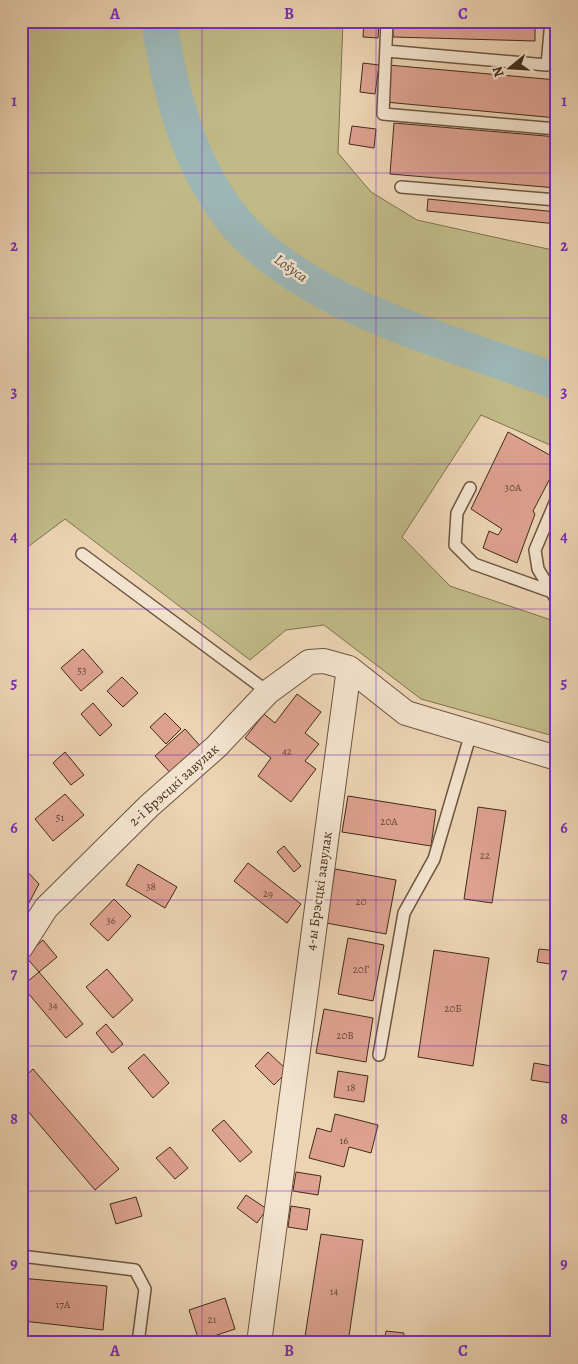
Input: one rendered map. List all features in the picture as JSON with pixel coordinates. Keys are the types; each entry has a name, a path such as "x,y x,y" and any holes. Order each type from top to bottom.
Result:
{"street":[{"name":"2-і Брэсцкі завулак","path":"21,947 46,908 149,806 216,747 268,692 309,662 324,660 349,668"},
{"path":"349,668 406,713 557,758"},
{"name":"4-ы Брэсцкі завулак","path":"259,1343 349,668"}],"lane":[{"path":"387,21 383,114 557,129"},
{"path":"386,51 552,66 550,21"},
{"path":"402,187 557,200"},
{"path":"470,488 457,513 455,545 474,564 555,596"},
{"path":"555,596 538,568 536,550 557,498"},
{"path":"82,554 268,692"},
{"path":"378,1055 404,913 434,859 471,733"},
{"path":"21,1256 135,1270 145,1289 138,1343"}],"shaded area":[{"path":"21,21 343,21 338,153 371,192 417,220 557,251 557,448 481,415 402,537 450,586 557,622 557,737 421,699 324,625 286,630 250,660 65,519 21,552"}],"building":[{"path":"364,21 379,21 378,38 363,37"},
{"path":"393,21 535,21 535,41 393,37"},
{"path":"363,63 379,65 375,94 360,92"},
{"path":"388,65 557,80 557,118 385,102"},
{"path":"394,123 557,137 557,188 390,174"},
{"path":"352,126 376,129 374,148 349,144"},
{"path":"428,199 557,212 557,224 427,211"},
{"path":"508,432 557,459 557,465 533,511 535,514 517,563 483,548 489,531 498,535 502,529 471,509"},
{"path":"83,649 103,672 81,691 61,668"},
{"path":"122,677 138,693 123,707 107,691"},
{"path":"297,694 321,712 305,733 319,744 305,761 316,769 291,802 258,776 271,758 245,738 264,714 275,723"},
{"path":"93,703 112,725 100,736 81,714"},
{"path":"165,713 181,729 166,744 150,727"},
{"path":"185,729 202,748 172,775 155,756"},
{"path":"65,752 84,775 71,785 53,763"},
{"path":"65,794 84,815 53,841 35,819"},
{"path":"348,796 436,810 431,846 342,832"},
{"path":"478,807 506,811 492,903 464,899"},
{"path":"284,846 301,866 294,872 277,852"},
{"path":"248,863 301,904 287,923 234,881"},
{"path":"138,864 177,887 165,908 126,885"},
{"path":"21,865 39,884 23,914 21,912"},
{"path":"335,869 396,880 386,934 326,923"},
{"path":"114,899 131,916 108,941 90,924"},
{"path":"348,938 384,945 373,1001 338,994"},
{"path":"43,940 57,957 39,972 25,956"},
{"path":"539,949 557,951 557,965 537,962"},
{"path":"434,950 489,958 473,1066 418,1057"},
{"path":"107,969 133,1000 113,1018 86,987"},
{"path":"39,972 83,1024 66,1038 22,986"},
{"path":"324,1009 373,1018 366,1062 316,1053"},
{"path":"106,1024 123,1044 112,1053 96,1033"},
{"path":"268,1052 288,1071 274,1085 255,1066"},
{"path":"144,1054 169,1083 153,1098 128,1068"},
{"path":"534,1063 557,1067 557,1084 531,1080"},
{"path":"33,1069 119,1169 95,1190 21,1103 21,1080"},
{"path":"338,1071 368,1076 364,1102 334,1097"},
{"path":"335,1114 378,1125 371,1153 349,1147 344,1167 309,1158 317,1128 331,1132"},
{"path":"224,1120 252,1152 240,1162 212,1130"},
{"path":"170,1147 188,1168 175,1179 156,1158"},
{"path":"296,1172 321,1176 318,1195 293,1191"},
{"path":"246,1195 267,1209 257,1223 237,1208"},
{"path":"136,1197 142,1216 116,1224 110,1204"},
{"path":"291,1206 310,1209 307,1230 288,1227"},
{"path":"321,1234 363,1240 348,1343 304,1343"},
{"path":"21,1278 107,1286 103,1330 23,1321 21,1337"},
{"path":"225,1298 235,1329 199,1341 189,1310"},
{"path":"386,1331 404,1333 403,1343 384,1343"}],"waterway":[{"name":"Lošyca","path":"159,21 168,71 189,143 211,188 225,209 254,242 291,271 332,295 377,316 424,335 557,382"}]}
